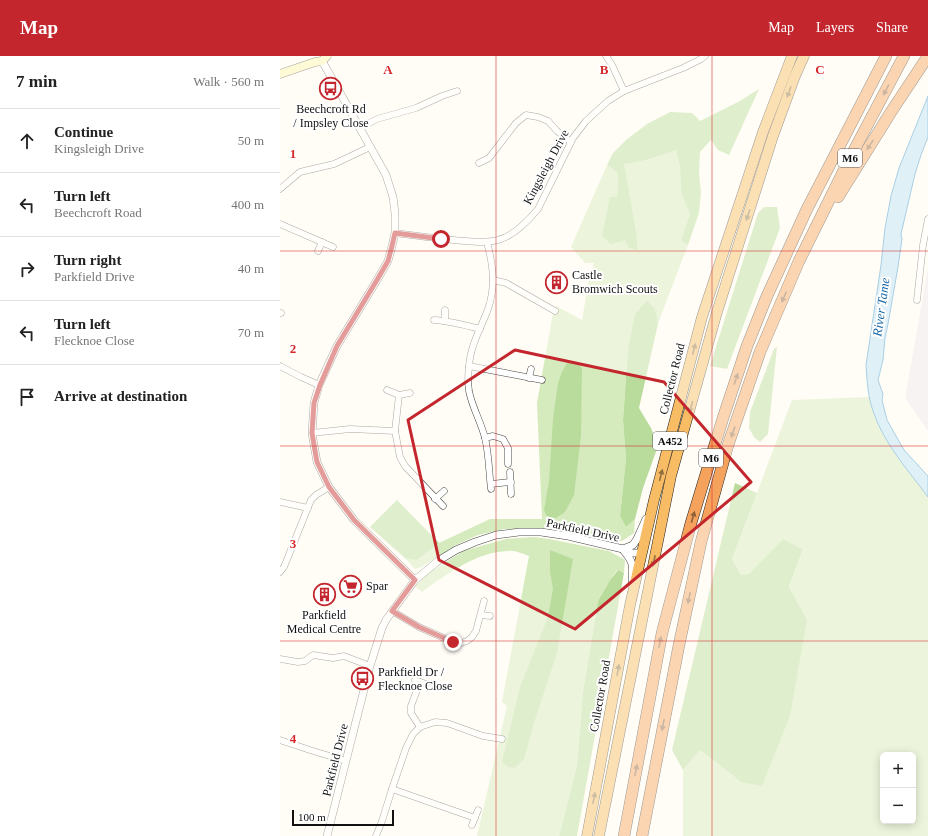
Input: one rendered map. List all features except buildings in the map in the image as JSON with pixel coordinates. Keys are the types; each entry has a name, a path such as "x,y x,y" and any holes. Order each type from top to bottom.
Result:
{"highway":[{"name":"Collector Road","path":"587,836 630,605 654,500 702,317 763,132 792,56"},
{"name":"Collector Road","path":"599,836 672,476 720,305 773,136 804,56"},
{"path":"862,102 886,56"},
{"name":"M6","path":"624,836 662,633 691,523 722,418 747,346 767,296 807,209 862,102 890,56"},
{"name":"M6","path":"642,836 700,542 728,445 760,352 799,262 852,154 904,56"},
{"path":"799,262 848,180 928,56"},
{"path":"642,553 646,551 650,545 662,494 672,476"}],"main road":[{"path":"280,74 324,58"}],"street":[{"path":"606,56 612,65 624,91"},
{"name":"Kingsleigh Drive","path":"395,233 441,239 487,242 499,240 516,231 530,219 538,209 571,142 586,121 608,100 624,91 683,68 705,56"},
{"path":"324,58 334,82 386,175 396,213 395,233 388,261 337,346 320,385 314,403 312,433 314,445 317,462 329,487 354,520 415,580"},
{"path":"360,128 377,119 416,108 457,91"},
{"path":"479,163 489,158 516,123 526,115 538,117 548,121 557,131 571,142"},
{"path":"280,190 300,172 334,164 370,147"},
{"path":"917,300 923,245 928,219"},
{"path":"280,224 333,246"},
{"path":"318,251 322,242"},
{"path":"487,242 493,265 492,291 489,307 476,336 471,352 469,366 469,391 485,438 491,486 511,482"},
{"path":"493,280 506,283 555,311"},
{"path":"445,321 446,310"},
{"path":"434,320 480,329"},
{"path":"280,366 300,377 320,385"},
{"path":"469,366 542,380"},
{"path":"529,378 531,369"},
{"path":"387,390 400,395 410,393"},
{"path":"400,395 395,431 400,457 405,466 443,506"},
{"path":"312,433 350,429 395,431"},
{"path":"485,438 493,436 503,439 508,448 508,464"},
{"path":"510,472 512,494"},
{"path":"280,572 284,567 311,500 329,487"},
{"path":"436,499 444,491"},
{"path":"630,605 633,566 623,549 632,545 637,539 654,500"},
{"path":"280,502 308,508"},
{"name":"Parkfield Drive","path":"328,836 370,666 382,628 392,611 415,580 438,560 456,550 475,542 496,536 520,532 541,532 568,536 623,549 632,553 642,553"},
{"path":"392,611 419,627 453,642 461,643 472,638 476,631 484,601"},
{"path":"480,615 490,616"},
{"path":"281,662 305,661 313,655 333,658 344,656 370,666"},
{"path":"420,682 411,706 411,713 420,727"},
{"path":"376,836 406,748 413,734 420,727 435,722 447,723 483,736 502,739"},
{"path":"280,740 346,761"},
{"path":"392,789 475,818"},
{"path":"472,825 478,810"}],"highlighted area":[{"path":"515,350 664,382 751,482 575,629 439,560 408,420"}],"shaded area":[{"path":"928,268 928,431 905,398"}],"green space":[{"path":"759,89 729,155 718,150 711,140 700,152 699,174 701,192 699,213 688,245 681,240 690,214 681,193 680,167 676,150 647,160 624,164 638,250 629,248 625,240 611,244 602,236 610,197 617,197 618,173 607,165 613,153 626,140 647,124 670,112 692,113 700,121 738,102"},
{"path":"676,149 680,167 681,193 690,214 681,240 688,245 657,326 655,309 628,349 623,420 626,459 620,516 626,527 635,519 634,533 622,541 545,528 504,529 478,535 456,545 421,567 415,569 406,559 417,560 439,543 490,519 542,519 537,403 553,313 556,306 582,320 589,279 594,263 585,263 571,247 607,165 618,173 617,197 625,239 638,250 636,231 623,164 647,160"},
{"path":"764,207 777,207 780,228 727,369 710,366 758,213"},
{"path":"647,301 655,309 658,324 639,408 651,428 658,446 643,488 635,519 626,527 620,516 626,459 623,420 628,349 635,314"},
{"path":"777,347 768,434 760,442 754,437 749,428 750,412 774,349"},
{"path":"576,361 582,368 581,436 574,495 565,512 556,518 547,517 544,510 549,481 553,419 558,383 567,363"},
{"path":"869,397 873,412 885,438 901,462 928,497 928,836 683,836 683,770 700,750 741,782 807,620 789,588 803,549 783,539 749,574 741,575 732,559 792,400"},
{"path":"735,483 757,493 732,559 741,575 749,574 783,539 803,549 789,587 807,620 790,716 762,786 741,782 700,750 683,770 672,750"},
{"path":"397,500 439,543 417,560 406,559 370,527"},
{"path":"534,537 609,551 625,560 624,573 617,570 598,601 583,692 577,765 559,836 477,836 507,706 502,702 529,556 511,551 496,552 462,565 422,592 415,586 429,573 463,551 506,539"},
{"path":"550,550 573,559 557,653 524,759 515,768 508,767 502,762 520,687 548,617 553,589 550,571"},
{"path":"618,570 624,573 577,836 559,836 577,765 583,692 598,601 610,580"}],"water":[{"name":"River Tame","path":"928,96 928,137 915,174 901,234 902,239 898,267 885,338 883,360 878,380 883,394 882,400 887,420 904,450 928,476 928,497 883,435 870,400 866,365 885,228 891,196 899,168"}],"place":[{"name":"Beechcroft Rd / Impsley Close","path":"331,88"},
{"name":"Castle Bromwich Scouts","path":"556,282"},
{"name":"Spar","path":"351,586"},
{"name":"Parkfield Medical Centre","path":"324,594"},
{"name":"Parkfield Dr / Flecknoe Close","path":"362,679"}],"route":[{"path":"441,239 395,233 388,261 337,346 326,369 314,403 312,433 317,462 329,487 354,520 415,580 392,611 419,627 453,642"}]}
